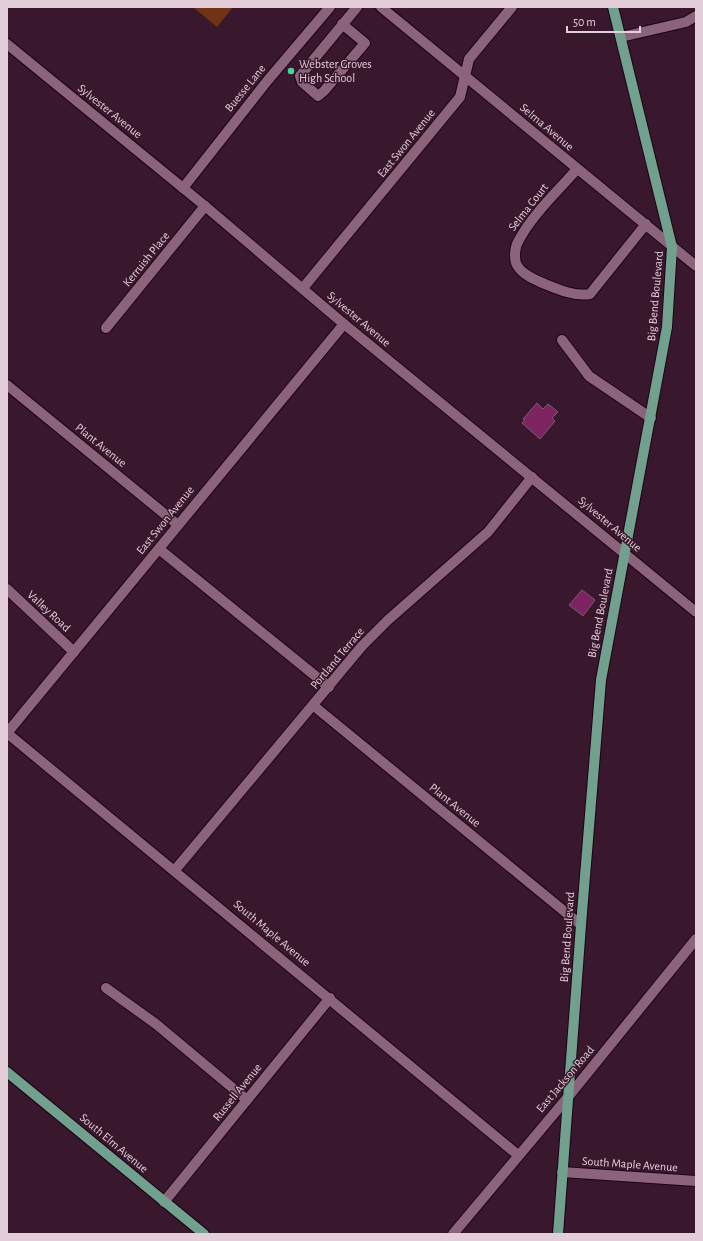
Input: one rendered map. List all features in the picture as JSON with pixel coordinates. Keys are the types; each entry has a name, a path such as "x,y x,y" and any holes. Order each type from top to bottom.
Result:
{"main road":[{"name":"Big Bend Boulevard","path":"558,1234 601,680 667,327 672,246 613,7"},
{"name":"South Elm Avenue","path":"7,1072 204,1234"}],"street":[{"name":"Buesse Lane","path":"183,188 268,80 330,7"},
{"path":"342,24 365,43 318,96 302,82 300,76 342,24 357,7"},
{"name":"Selma Avenue","path":"381,7 696,266"},
{"name":"East Swon Avenue","path":"303,288 460,97 469,60 512,7"},
{"path":"621,37 686,22 696,16"},
{"name":"Sylvester Avenue","path":"7,44 206,206 344,324 696,612"},
{"name":"Selma Court","path":"577,169 526,228 518,241 515,258 517,265 526,274 547,285 581,296 590,294 646,224"},
{"name":"Kerruish Place","path":"106,328 206,206"},
{"name":"East Swon Avenue","path":"7,733 344,324"},
{"path":"562,340 589,376 651,418"},
{"name":"Plant Avenue","path":"7,385 178,525"},
{"name":"Portland Terrace","path":"174,870 314,706 362,646 388,620 488,532 532,477"},
{"path":"159,549 329,687"},
{"name":"Valley Road","path":"7,589 74,652"},
{"name":"Plant Avenue","path":"314,706 581,925"},
{"name":"South Maple Avenue","path":"7,733 330,998 518,1155"},
{"name":"East Jackson Road","path":"453,1234 568,1097 696,939"},
{"path":"106,988 156,1024 248,1100"},
{"name":"Russell Avenue","path":"164,1202 330,998"},
{"name":"South Maple Avenue","path":"562,1172 696,1181"}],"shaded area":[{"path":"193,7 233,7 217,27"}],"building":[{"path":"537,403 543,409 548,404 558,412 552,418 555,421 540,439 522,423 525,420 523,419"},
{"path":"582,590 595,600 583,616 569,605"}],"place":[{"name":"Webster Groves High School","path":"291,71"}]}
